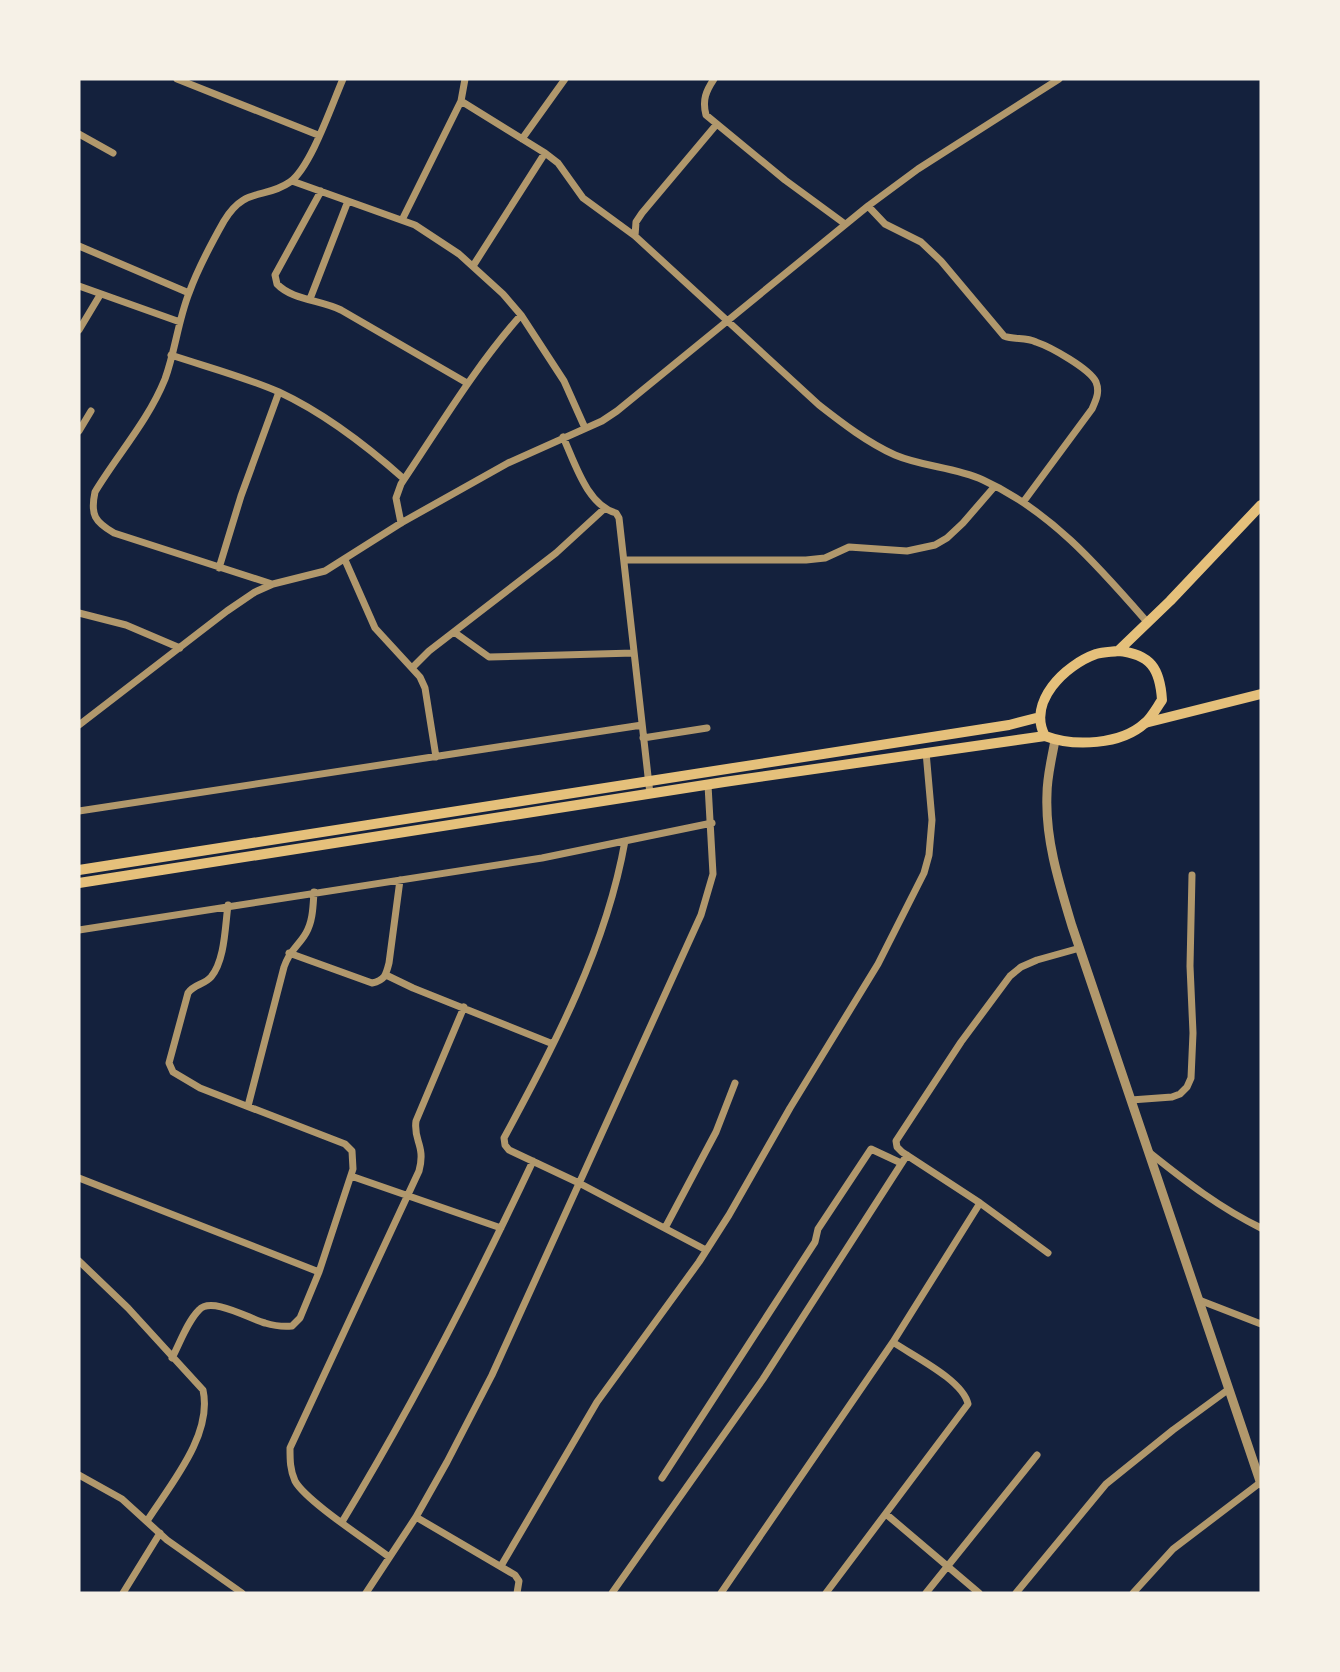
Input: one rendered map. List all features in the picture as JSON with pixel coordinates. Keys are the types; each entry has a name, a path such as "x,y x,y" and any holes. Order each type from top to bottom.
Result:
{"main road":[{"path":"1118,651 1261,505"},
{"path":"1050,738 1040,727 1043,702 1057,679 1077,664 1097,654 1135,652 1146,658 1161,681 1162,700 1145,723"},
{"path":"79,883 926,752 1050,738 1084,744 1119,737 1145,723 1261,694"},
{"path":"79,870 1040,717"}],"street":[{"path":"177,79 318,135"},
{"path":"273,584 114,533 102,526 95,517 92,505 95,492 142,425 154,403 165,378 189,293 214,240 234,208 252,195 280,188 292,181 309,157 343,79"},
{"path":"402,220 461,101 465,79"},
{"path":"522,139 565,79"},
{"path":"714,79 704,96 706,114 716,125 845,224"},
{"path":"79,725 255,592 273,584 325,571 401,523 508,463 617,411 868,206 918,169 1059,79"},
{"path":"461,101 558,163 583,198 635,236 819,405 896,456 965,472 1024,501 1054,524 1102,571 1147,623"},
{"path":"635,236 636,222 642,213 716,125"},
{"path":"79,134 114,153"},
{"path":"473,267 545,153"},
{"path":"292,181 402,220 433,235 473,267 522,315 564,381 585,428"},
{"path":"321,191 275,275 277,284 281,288 341,310 467,383"},
{"path":"310,299 348,201"},
{"path":"868,206 885,224 921,242 942,261 1004,336 1035,341 1070,360 1091,375 1096,383 1097,398 1091,409 1024,501"},
{"path":"79,246 189,293"},
{"path":"79,286 180,322"},
{"path":"79,330 100,295"},
{"path":"401,523 396,498 404,479 467,383 522,315"},
{"path":"171,355 279,392 340,429 381,458 404,479"},
{"path":"219,568 241,496 279,392"},
{"path":"79,431 91,411"},
{"path":"563,437 580,475 604,509 616,513 619,518 650,794"},
{"path":"625,560 806,560 825,558 849,547 920,550 947,538 995,486"},
{"path":"413,667 429,651 556,553 604,509"},
{"path":"345,560 375,628 413,667 425,688 436,757"},
{"path":"79,613 126,625 180,648"},
{"path":"454,632 489,657 634,653"},
{"path":"79,811 642,725"},
{"path":"643,738 707,728"},
{"path":"1050,738 1048,826 1055,867 1261,1483 1173,1549 1133,1593"},
{"path":"501,1566 597,1402 706,1250 878,964 923,873 932,840 926,752"},
{"path":"366,1593 416,1517 492,1375 701,915 710,888 714,858 708,785"},
{"path":"79,930 542,858 712,823"},
{"path":"625,841 604,927 553,1044 504,1138 505,1144 509,1150 579,1183 706,1250"},
{"path":"1131,1100 1172,1097 1180,1094 1191,1079 1192,875"},
{"path":"289,953 372,983 382,980 386,975 400,880"},
{"path":"248,1106 289,953 305,935 311,923 314,892"},
{"path":"172,1358 192,1318 200,1307 209,1304 280,1327 292,1326 304,1310 319,1272 351,1176 354,1158 352,1151 345,1144 183,1079 173,1072 169,1063 188,993 192,987 206,982 217,967 228,905"},
{"path":"1048,1253 980,1203 907,1155 897,1147 898,1136 961,1042 1010,976 1021,967 1037,960 1080,948"},
{"path":"386,975 553,1044"},
{"path":"389,1557 310,1497 296,1482 289,1464 290,1448 408,1197 422,1159 422,1149 414,1130 416,1121 464,1007"},
{"path":"665,1228 716,1132 735,1083"},
{"path":"662,1478 816,1242 818,1229 871,1149 901,1163"},
{"path":"1149,1153 1196,1190 1237,1216 1261,1227"},
{"path":"612,1593 763,1379 907,1155"},
{"path":"342,1522 393,1437 533,1161"},
{"path":"351,1176 501,1228"},
{"path":"79,1178 319,1272"},
{"path":"721,1593 893,1342 980,1203"},
{"path":"79,1261 128,1308 203,1390 204,1419 195,1446 147,1521"},
{"path":"1199,1300 1261,1324"},
{"path":"826,1593 968,1404 966,1395 949,1379 893,1342"},
{"path":"1016,1593 1105,1484 1229,1389"},
{"path":"926,1593 1037,1455"},
{"path":"79,1475 111,1490 191,1559 242,1593"},
{"path":"886,1514 979,1593"},
{"path":"416,1517 515,1575 519,1581 517,1593"},
{"path":"123,1593 160,1533"}]}
